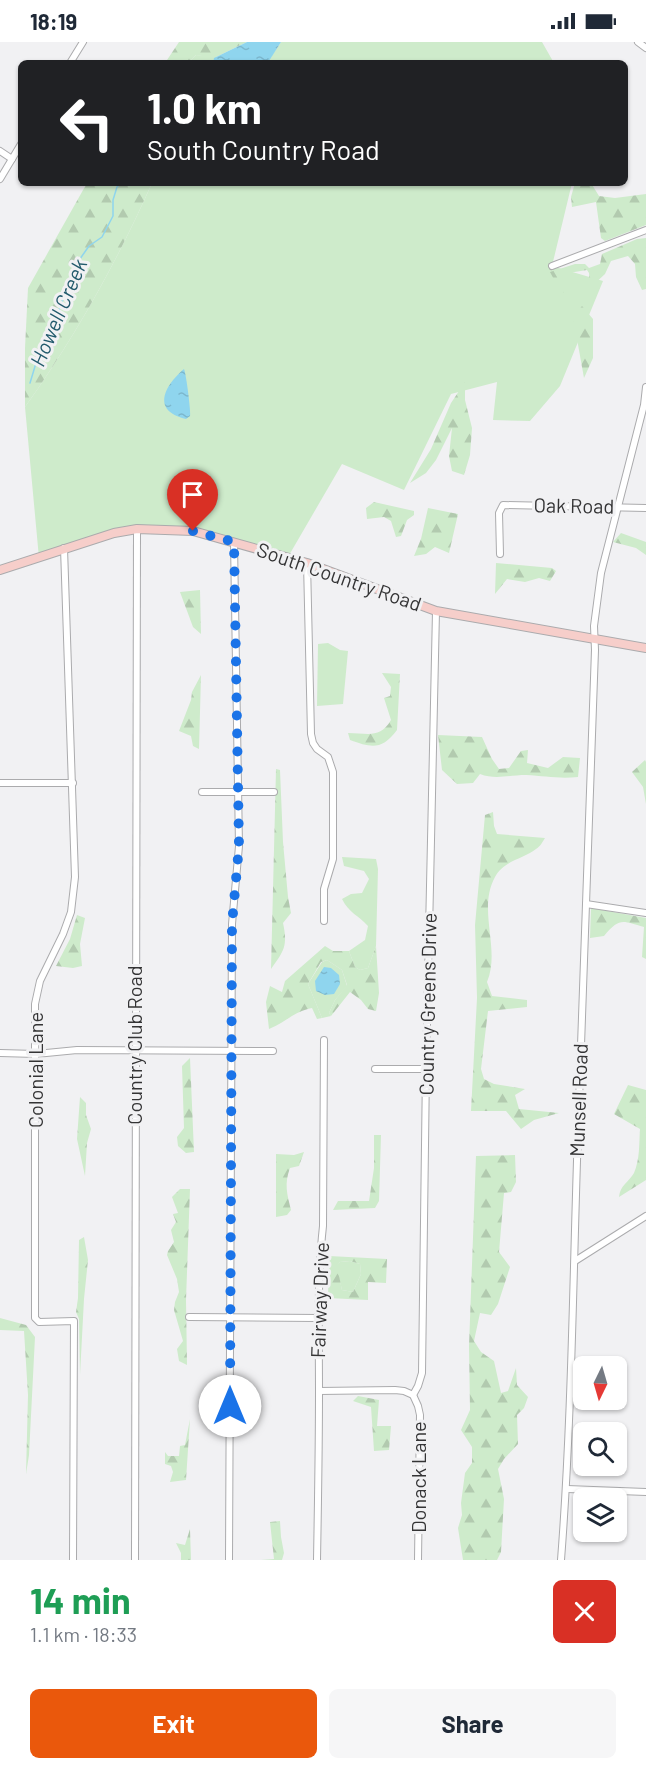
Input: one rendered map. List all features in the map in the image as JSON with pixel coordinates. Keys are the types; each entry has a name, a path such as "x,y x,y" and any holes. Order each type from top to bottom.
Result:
{"main road":[{"name":"South Country Road","path":"0,570 114,533 137,529 193,531 307,563 436,611 646,648"}],"street":[{"path":"72,60 83,42"},
{"path":"638,42 646,48"},
{"path":"0,179 18,149"},
{"path":"0,151 12,159"},
{"path":"552,266 646,230"},
{"name":"Munsell Road","path":"561,1560 567,1489 594,626 601,573 645,406 646,387"},
{"name":"Oak Road","path":"500,554 499,513 503,505 646,508"},
{"name":"Country Club Road","path":"135,1560 137,529"},
{"path":"229,1560 232,924 239,846 234,542"},
{"name":"Colonial Lane","path":"64,548 75,877 68,922 43,975 35,1004 35,1318 39,1322 74,1321 73,1560"},
{"path":"307,563 311,734 317,749 328,757 333,772 333,859 324,889 324,921"},
{"name":"Country Greens Drive","path":"413,1395 422,1373 436,611"},
{"path":"0,783 72,783"},
{"path":"202,792 274,792"},
{"path":"586,904 646,913"},
{"name":"Fairway Drive","path":"317,1560 318,1318 323,1226 324,1040"},
{"path":"0,1053 36,1054 77,1050 273,1051"},
{"path":"375,1069 426,1070"},
{"path":"575,1261 646,1216"},
{"path":"189,1317 318,1318"},
{"path":"319,1391 395,1389 413,1395"},
{"name":"Donack Lane","path":"413,1395 420,1414 418,1560"},
{"path":"567,1489 646,1492"}],"green space":[{"path":"179,42 247,42 214,58 196,55 191,60 167,60"},
{"path":"281,42 542,42 552,60 269,60"},
{"path":"196,55 256,60 191,60"},
{"path":"85,186 151,186 94,298 61,354 25,407 28,288"},
{"path":"151,186 571,186 552,266 603,281 560,386 530,421 493,420 497,382 451,394 404,490 342,464 288,557 193,531 137,529 39,558 25,407 61,354 124,241"},
{"path":"574,186 593,186 599,196 615,198 646,194 646,225 605,241 601,238 596,202 572,207 571,197"},
{"path":"646,238 646,289 642,290 636,277 635,264 628,256 611,261 605,274 590,288 587,270 562,274 565,300 550,272 575,264 585,264 589,268 600,264 602,254 637,239"},
{"path":"582,306 593,319 593,358 584,378 573,317"},
{"path":"465,382 465,400 472,428 470,455 464,475 452,471 449,456 452,428 436,460 426,473 410,483 431,449 451,403"},
{"path":"374,502 414,511 414,515 407,520 401,536 396,537 391,521 384,517 367,519 366,508"},
{"path":"428,508 458,514 449,553 435,547 426,554 414,556 421,539"},
{"path":"621,533 646,542 646,555 636,548 613,542"},
{"path":"496,563 552,568 556,571 550,581 539,578 525,582 507,579 495,594"},
{"path":"200,590 201,634 193,627 180,592"},
{"path":"328,643 340,650 348,651 343,704 317,706 318,644"},
{"path":"382,673 400,674 397,730 392,737 376,746 350,740 348,733 373,734 382,730 391,720 384,698 390,696 391,687"},
{"path":"201,675 199,749 193,746 191,736 179,731 192,692"},
{"path":"438,735 482,737 499,769 509,768 521,751 528,750 527,763 548,768 563,757 580,758 578,777 526,775 497,777 480,774 473,783 457,784 442,770"},
{"path":"645,760 646,804 643,787 632,772"},
{"path":"276,769 280,770 283,842 291,913 283,923 284,948 271,969"},
{"path":"493,812 497,834 545,838 537,848 503,867 495,877 488,903 492,956 487,982 492,996 527,1000 527,1007 488,1011 481,1069 484,1079 494,1084 525,1089 515,1095 519,1109 559,1113 534,1120 521,1129 506,1111 471,1111 477,998 475,925 485,815"},
{"path":"342,857 376,859 378,869 376,946 368,968 360,970 355,967 349,951 365,940 368,926 351,911 342,899 351,894 362,893 369,879 364,871 344,866"},
{"path":"591,908 646,918 646,959 642,957 644,927 622,922 604,936 590,938"},
{"path":"77,915 85,918 80,944 82,966 73,968 56,966 70,939"},
{"path":"325,946 333,951 349,951 355,967 360,970 368,968 376,946 379,993 376,1011 368,1009 350,992 331,1016 329,1013 335,1000 347,985 342,970 327,960 321,962 308,984 322,1018 317,1019 312,1008 269,1029 266,1002 270,986 282,992 285,981"},
{"path":"327,960 342,970 347,986 335,1000 329,1013 331,1016 322,1018 308,984 322,962"},
{"path":"190,1058 194,1152 186,1153 178,1146 177,1137 184,1128 182,1066"},
{"path":"628,1085 646,1090 646,1180 619,1197 623,1187 634,1173 639,1151 640,1129 614,1114"},
{"path":"80,1097 86,1103 86,1115 91,1129 87,1143 85,1176 77,1139"},
{"path":"374,1135 381,1135 379,1201 375,1208 333,1210 338,1201 369,1201 374,1168"},
{"path":"304,1152 299,1166 290,1168 288,1174 287,1189 291,1210 287,1215 276,1217 276,1154 294,1155"},
{"path":"515,1155 516,1182 511,1192 504,1193 499,1252 510,1267 498,1304 491,1315 480,1313 474,1341 481,1352 494,1361 501,1393 508,1391 516,1368 517,1385 528,1397 524,1408 517,1415 518,1444 498,1469 504,1499 501,1552 497,1560 463,1560 458,1528 462,1515 461,1503 465,1473 472,1463 472,1447 461,1430 470,1410 469,1346 476,1156"},
{"path":"180,1189 190,1189 186,1300 187,1365 179,1361 177,1349 183,1341 174,1310 179,1292 177,1279 167,1255 174,1242 171,1230 176,1222 173,1214 178,1213 172,1197"},
{"path":"84,1237 88,1260 80,1375 79,1319 76,1312 79,1240"},
{"path":"329,1256 387,1259 386,1283 368,1282 368,1300 328,1298","holes":["350,1261 360,1264 361,1274 353,1292 342,1290 337,1266 340,1262"]},
{"path":"350,1261 360,1264 361,1274 353,1292 342,1290 336,1266 340,1262"},
{"path":"0,1318 26,1325 35,1337 26,1474 28,1395 24,1331 0,1330"},
{"path":"358,1396 379,1400 377,1426 391,1426 389,1450 374,1451 371,1407 353,1401"},
{"path":"190,1419 186,1480 170,1482 173,1472 171,1466 165,1464 165,1452 168,1456 179,1456 180,1446 185,1445"},
{"path":"280,1521 284,1553 282,1560 261,1560 274,1559 270,1522"},
{"path":"190,1529 191,1560 181,1560 181,1553 176,1543 185,1545"}],"water":[{"path":"247,42 281,42 270,60 214,60"},
{"path":"184,369 190,413 186,419 168,410 164,397 171,383"},
{"path":"324,967 331,968 339,975 340,984 334,994 325,995 316,991 315,981"}],"waterway":[{"name":"Howell Creek","path":"30,383 75,266 89,246 102,237 113,216 113,200 118,186"}],"route":[{"path":"193,531 234,542 239,846 232,924 230,1406"}]}
